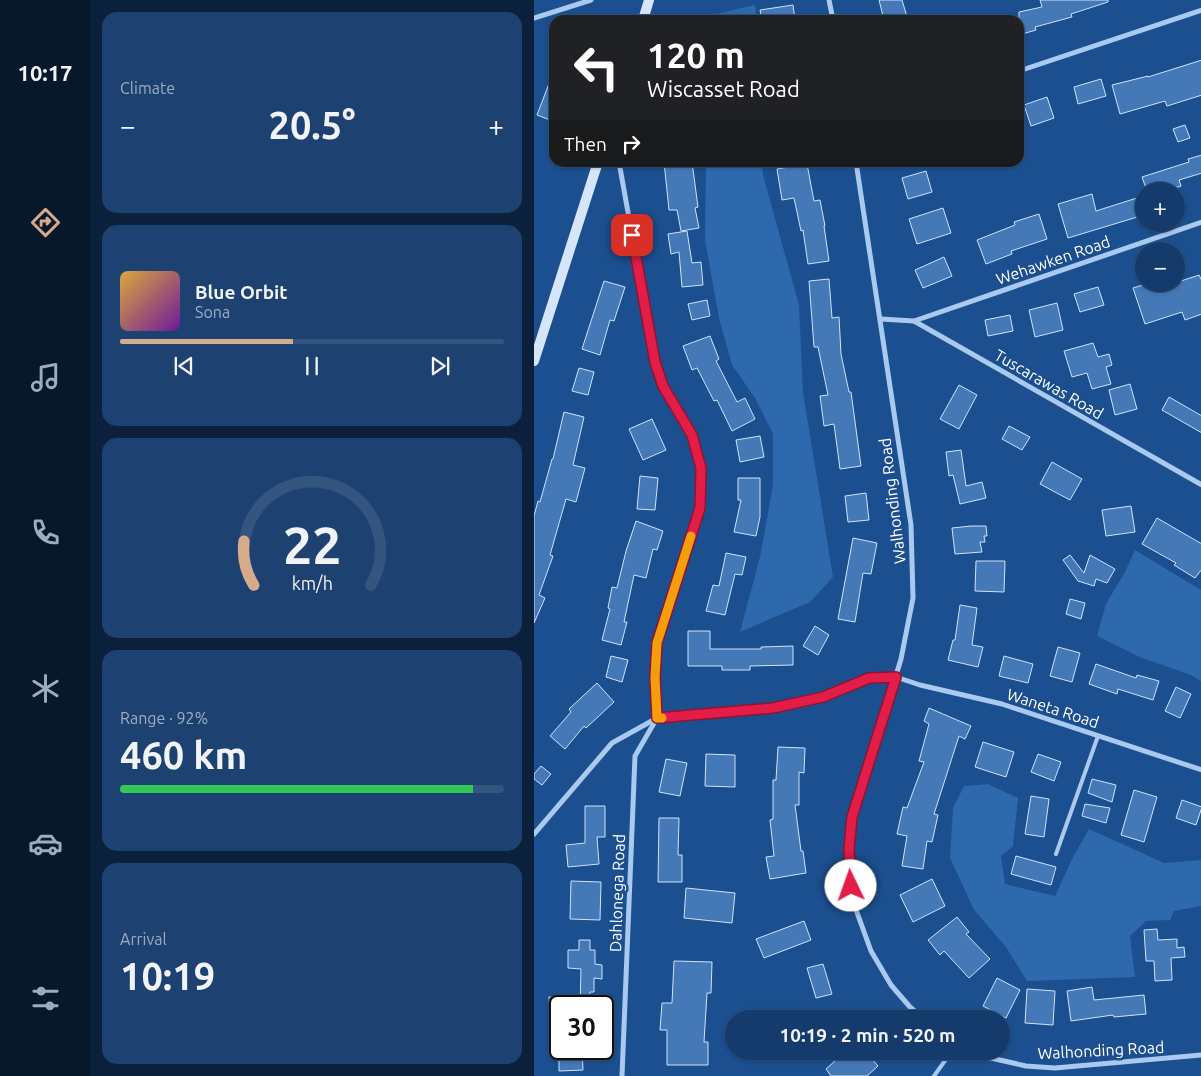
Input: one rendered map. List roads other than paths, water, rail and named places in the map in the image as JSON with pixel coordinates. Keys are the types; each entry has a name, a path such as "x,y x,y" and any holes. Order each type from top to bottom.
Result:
{"main road":[{"path":"644,15 649,0"},
{"path":"534,361 596,167"}],"street":[{"path":"534,18 591,0"},
{"path":"829,0 832,15"},
{"path":"1024,69 1201,10"},
{"path":"620,167 655,362 663,386 692,435 701,468 700,508 657,643 655,677 657,718"},
{"name":"Walhonding Road","path":"857,167 911,525 913,563 912,606 902,660 852,817 849,849 851,886 855,907 871,950 891,985 914,1010"},
{"name":"Wehawken Road","path":"914,321 1201,222"},
{"name":"Tuscarawas Road","path":"881,319 914,321 1201,485"},
{"path":"534,834 612,743 657,718 773,708 823,697 869,678 896,677"},
{"name":"Waneta Road","path":"896,677 920,685 1002,704 1201,770"},
{"name":"Dahlonega Road","path":"622,1076 635,756 657,718"},
{"name":"Walhonding Road","path":"1000,1060 1026,1066 1055,1068 1201,1055"}],"lane":[{"path":"1056,854 1098,736"},
{"path":"934,1076 946,1060"}]}
